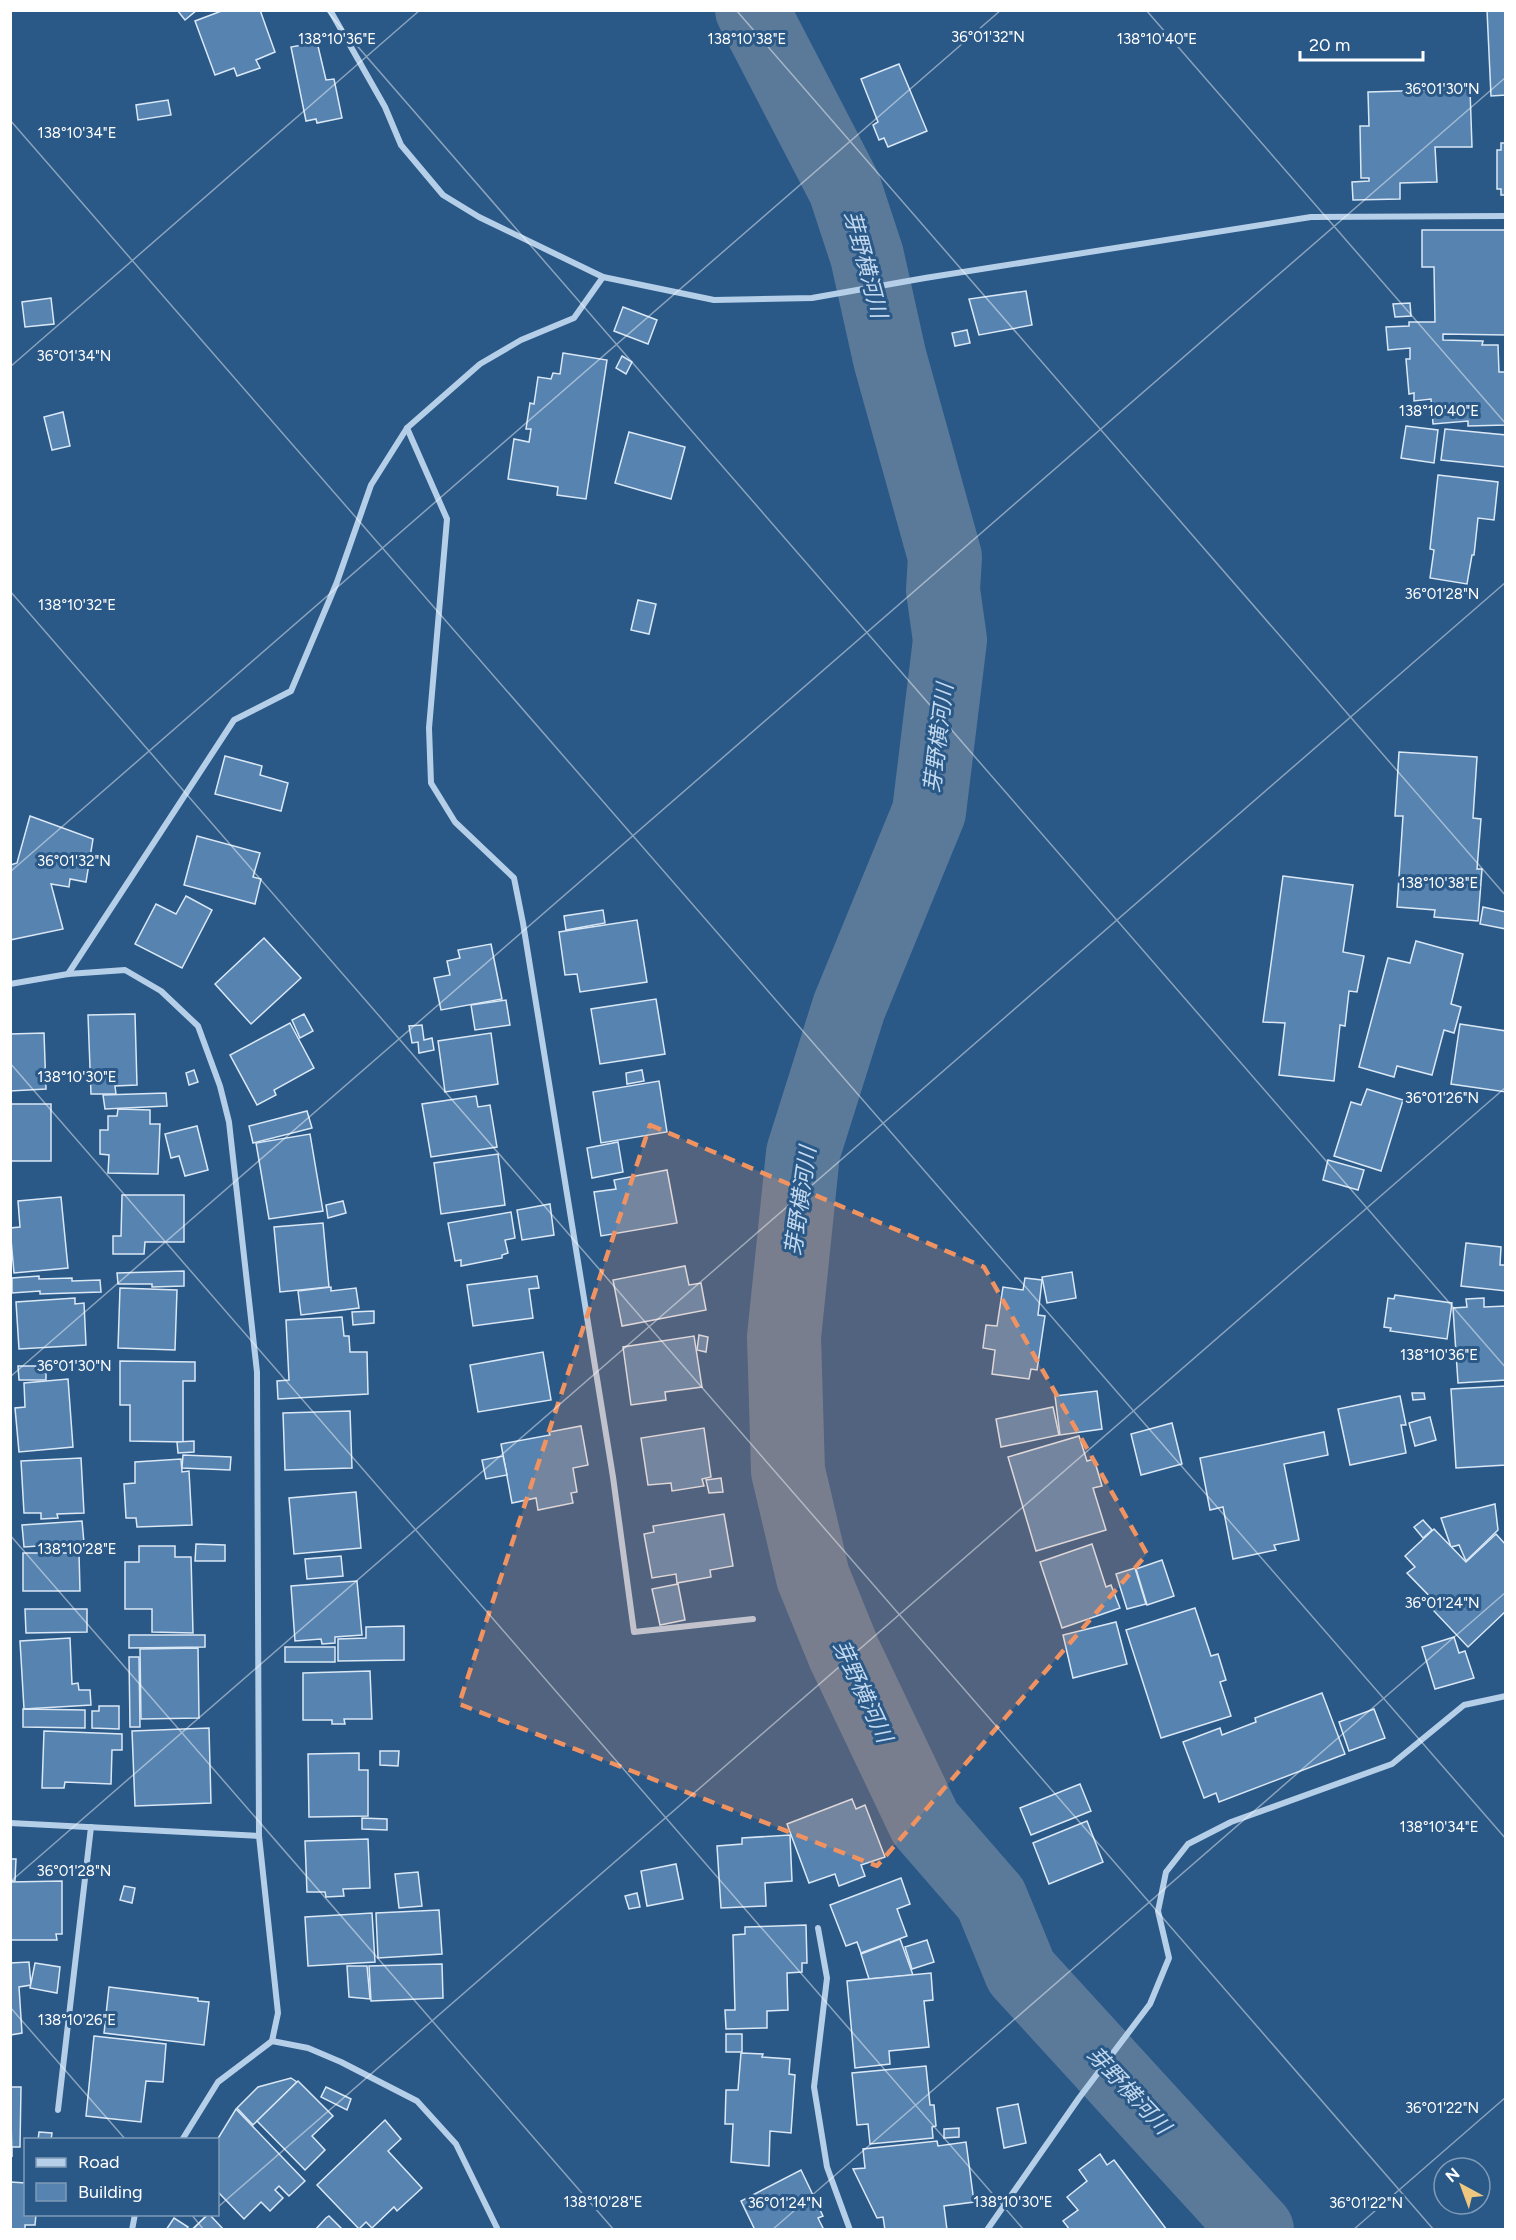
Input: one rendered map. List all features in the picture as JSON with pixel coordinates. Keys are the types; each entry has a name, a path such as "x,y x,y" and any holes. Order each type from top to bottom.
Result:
{"street":[{"path":"330,10 385,107 401,145 443,195 478,217 603,277 714,300 812,297 1311,217 1506,216"},
{"path":"68,974 234,720 291,691 337,582 371,485 407,428 480,364 521,340 574,318 603,277"},
{"path":"407,428 447,519 429,728 431,783 455,822 514,878 609,1454 634,1632 753,1619"},
{"path":"10,984 68,974 125,970 161,991 198,1026 220,1086 229,1122 257,1372 259,1836 278,2013 272,2041 218,2082 183,2138"},
{"path":"987,2229 1079,2098 1150,2004 1169,1958 1158,1911 1166,1872 1188,1844 1231,1822 1392,1764 1464,1706 1506,1696"},
{"path":"10,1823 259,1836"},
{"path":"58,2110 91,1827"},
{"path":"818,1928 827,1978 814,2087 827,2167 850,2229"},
{"path":"272,2041 308,2048 342,2062 417,2101 456,2144 498,2229"}],"highlighted area":[{"path":"650,1125 984,1267 1147,1554 877,1866 459,1704"}],"building":[{"path":"177,10 197,10 185,20"},
{"path":"224,10 260,10 275,52 256,60 260,68 237,76 234,68 215,75 195,21"},
{"path":"1487,10 1506,10 1506,95 1491,96"},
{"path":"317,42 326,80 334,79 342,118 317,123 316,119 306,121 291,47"},
{"path":"899,64 927,131 888,147 884,138 879,140 873,125 878,122 861,79"},
{"path":"1470,89 1472,147 1435,147 1437,182 1400,183 1400,199 1353,200 1352,182 1369,181 1369,178 1361,178 1360,126 1369,126 1368,92"},
{"path":"168,100 171,115 138,120 136,105"},
{"path":"1501,143 1506,143 1506,195 1501,195 1501,189 1497,189 1497,150 1501,150"},
{"path":"1422,230 1506,230 1506,335 1443,334 1443,340 1483,341 1482,345 1498,345 1499,372 1506,372 1506,425 1468,426 1468,421 1433,424 1431,399 1414,401 1414,393 1409,394 1406,359 1410,359 1410,348 1388,350 1386,327 1409,326 1409,322 1435,322 1434,267 1422,267"},
{"path":"1026,291 1032,325 979,335 969,299"},
{"path":"51,298 54,324 25,327 22,302"},
{"path":"1410,303 1411,316 1395,317 1393,304"},
{"path":"623,307 657,320 648,344 614,331"},
{"path":"967,330 970,343 955,346 952,333"},
{"path":"563,353 607,360 586,499 557,495 558,487 508,479 514,439 529,442 531,429 526,429 530,403 534,404 538,377 551,379 553,373 560,374"},
{"path":"622,356 632,362 626,374 616,368"},
{"path":"63,412 70,446 52,450 44,417"},
{"path":"1406,426 1438,430 1434,463 1401,458"},
{"path":"1445,429 1506,435 1506,467 1441,460"},
{"path":"629,432 685,447 671,499 615,483"},
{"path":"1438,475 1498,482 1494,520 1478,518 1474,555 1472,555 1467,584 1430,578 1434,550 1430,549"},
{"path":"638,600 656,604 649,634 631,630"},
{"path":"1399,752 1477,757 1473,818 1481,819 1477,869 1482,869 1478,921 1434,917 1435,910 1397,907 1403,816 1395,816"},
{"path":"225,756 262,766 260,775 288,783 281,811 215,794"},
{"path":"30,816 93,839 86,882 70,879 69,887 51,884 63,929 10,940 10,865 17,863"},
{"path":"197,836 260,853 253,877 261,879 255,904 184,885"},
{"path":"1283,876 1353,885 1343,952 1364,956 1357,992 1349,991 1345,1026 1340,1025 1334,1081 1279,1075 1285,1023 1263,1022"},
{"path":"186,896 212,910 182,968 135,944 156,904 176,914"},
{"path":"1483,907 1506,912 1506,929 1480,924"},
{"path":"603,910 605,923 566,930 564,916"},
{"path":"637,920 647,982 580,992 577,974 565,975 559,932"},
{"path":"264,938 301,978 251,1024 215,984"},
{"path":"1416,941 1463,954 1451,1004 1461,1007 1454,1033 1444,1030 1432,1075 1397,1066 1394,1077 1359,1067 1388,958 1410,963"},
{"path":"491,944 502,999 441,1010 434,978 450,975 447,961 460,958 458,950"},
{"path":"656,999 665,1054 600,1064 591,1009"},
{"path":"506,1000 510,1025 475,1030 471,1005"},
{"path":"135,1014 137,1085 115,1086 116,1094 91,1094 88,1015"},
{"path":"304,1014 313,1031 300,1038 292,1020"},
{"path":"290,1023 314,1068 274,1090 276,1095 257,1105 230,1055"},
{"path":"1460,1024 1506,1031 1506,1092 1451,1084"},
{"path":"422,1025 424,1040 432,1038 434,1050 419,1053 418,1042 412,1043 409,1026"},
{"path":"44,1033 46,1089 10,1091 10,1034"},
{"path":"491,1033 498,1084 445,1092 438,1041"},
{"path":"194,1070 198,1082 189,1085 186,1073"},
{"path":"642,1070 644,1081 627,1084 626,1073"},
{"path":"659,1081 667,1132 601,1143 593,1092"},
{"path":"1367,1089 1403,1100 1381,1171 1334,1156 1351,1102 1361,1105"},
{"path":"166,1093 167,1106 105,1109 103,1095"},
{"path":"476,1096 478,1107 490,1105 497,1147 431,1157 422,1104"},
{"path":"10,1104 51,1104 51,1161 10,1161"},
{"path":"118,1109 150,1110 150,1124 160,1124 158,1174 108,1173 109,1155 100,1154 100,1130 108,1130 108,1116 117,1116"},
{"path":"307,1111 312,1128 253,1143 249,1126"},
{"path":"197,1126 208,1170 185,1176 179,1156 171,1158 165,1134"},
{"path":"310,1134 323,1211 269,1219 256,1143"},
{"path":"618,1142 623,1172 592,1178 587,1148"},
{"path":"498,1154 505,1205 441,1214 434,1163"},
{"path":"1328,1160 1364,1170 1358,1190 1323,1180"},
{"path":"667,1170 677,1223 601,1236 594,1192 616,1189 614,1180"},
{"path":"122,1195 184,1195 184,1242 145,1242 144,1254 113,1254 113,1236 121,1236"},
{"path":"61,1197 68,1268 14,1273 10,1228 20,1227 18,1201"},
{"path":"343,1201 346,1213 328,1218 326,1205"},
{"path":"550,1204 554,1235 522,1240 517,1210"},
{"path":"511,1212 515,1238 505,1240 508,1253 502,1255 502,1258 461,1266 461,1260 455,1261 448,1223"},
{"path":"323,1223 329,1287 280,1292 274,1227"},
{"path":"1466,1243 1501,1247 1500,1265 1506,1265 1506,1291 1461,1286"},
{"path":"685,1266 689,1285 701,1283 706,1310 622,1326 613,1280"},
{"path":"184,1271 184,1286 152,1287 152,1284 118,1284 117,1273"},
{"path":"1072,1272 1076,1298 1047,1303 1042,1277"},
{"path":"39,1276 39,1279 100,1280 101,1292 12,1293 12,1278"},
{"path":"537,1276 539,1288 529,1289 533,1318 473,1326 467,1285"},
{"path":"1025,1278 1042,1280 1038,1315 1045,1316 1037,1370 1031,1369 1029,1379 992,1374 995,1350 983,1348 986,1325 997,1326 1003,1287 1023,1290"},
{"path":"331,1287 331,1291 356,1288 359,1308 301,1315 298,1291"},
{"path":"120,1288 177,1290 175,1350 118,1348"},
{"path":"1395,1295 1452,1303 1447,1339 1390,1331 1391,1328 1384,1327 1388,1298 1394,1299"},
{"path":"75,1298 75,1304 84,1303 86,1345 19,1349 16,1302"},
{"path":"1484,1298 1484,1307 1506,1306 1506,1380 1458,1383 1453,1308 1467,1307 1466,1299"},
{"path":"374,1311 374,1323 353,1325 352,1312"},
{"path":"342,1317 344,1336 349,1336 350,1352 367,1352 368,1394 278,1399 277,1381 289,1380 286,1320"},
{"path":"699,1335 708,1337 706,1352 697,1350"},
{"path":"694,1336 702,1387 665,1392 666,1400 631,1405 623,1347"},
{"path":"543,1352 551,1400 478,1412 470,1365"},
{"path":"120,1361 195,1362 195,1381 183,1381 183,1442 130,1441 130,1405 120,1405"},
{"path":"18,1366 46,1366 46,1380 19,1380"},
{"path":"68,1379 73,1447 19,1452 15,1408 25,1407 24,1383"},
{"path":"1506,1386 1506,1465 1456,1468 1451,1389"},
{"path":"1097,1391 1102,1429 1060,1435 1055,1396"},
{"path":"1412,1393 1424,1393 1425,1399 1413,1400"},
{"path":"1400,1396 1406,1425 1401,1425 1406,1453 1350,1465 1338,1409"},
{"path":"1053,1407 1059,1435 1001,1447 996,1419"},
{"path":"350,1411 352,1468 285,1470 283,1413"},
{"path":"1430,1417 1436,1440 1415,1446 1409,1423"},
{"path":"1172,1423 1182,1464 1141,1475 1131,1434"},
{"path":"581,1426 588,1465 573,1468 577,1492 571,1493 573,1503 538,1510 536,1498 512,1503 501,1444 550,1435 549,1432"},
{"path":"704,1428 711,1477 702,1479 704,1486 672,1491 671,1483 648,1485 641,1438"},
{"path":"1324,1432 1328,1455 1284,1464 1299,1540 1274,1545 1276,1550 1233,1559 1223,1507 1210,1510 1200,1458"},
{"path":"1079,1436 1087,1461 1094,1459 1102,1486 1093,1488 1106,1530 1036,1551 1008,1457"},
{"path":"194,1441 194,1452 178,1453 177,1442"},
{"path":"183,1455 231,1457 230,1470 182,1468"},
{"path":"503,1456 507,1475 486,1479 482,1460"},
{"path":"81,1458 84,1513 57,1514 58,1518 41,1519 41,1513 24,1513 21,1461"},
{"path":"181,1459 182,1472 189,1471 192,1525 137,1527 136,1518 126,1518 124,1484 135,1483 135,1462"},
{"path":"721,1478 723,1492 709,1493 706,1480"},
{"path":"356,1492 361,1548 294,1554 289,1498"},
{"path":"1495,1504 1498,1530 1466,1561 1459,1545 1451,1547 1441,1518"},
{"path":"724,1514 733,1566 710,1570 711,1577 677,1583 676,1574 652,1578 644,1534 654,1532 653,1526"},
{"path":"1423,1520 1432,1530 1423,1538 1414,1527"},
{"path":"82,1521 84,1543 24,1547 22,1525"},
{"path":"1434,1529 1466,1562 1496,1534 1506,1545 1506,1611 1468,1647 1433,1610 1439,1606 1407,1573 1415,1567 1405,1556"},
{"path":"196,1544 225,1545 225,1561 195,1561"},
{"path":"1092,1544 1106,1587 1111,1585 1120,1608 1062,1628 1040,1562"},
{"path":"139,1546 175,1546 175,1557 191,1557 193,1633 152,1632 152,1609 125,1609 125,1562 139,1562"},
{"path":"23,1553 79,1553 80,1591 23,1591"},
{"path":"341,1556 343,1576 307,1579 305,1559"},
{"path":"1162,1560 1174,1596 1147,1605 1136,1569"},
{"path":"1135,1568 1146,1604 1127,1609 1116,1574"},
{"path":"357,1581 362,1635 335,1637 335,1643 322,1644 321,1639 295,1641 291,1586"},
{"path":"678,1584 685,1620 660,1625 652,1589"},
{"path":"1195,1608 1211,1656 1218,1654 1226,1680 1220,1682 1231,1716 1161,1738 1126,1630"},
{"path":"25,1609 87,1609 87,1632 26,1633"},
{"path":"1116,1622 1127,1664 1073,1678 1063,1635"},
{"path":"404,1626 404,1660 338,1661 338,1639 366,1638 366,1627"},
{"path":"129,1635 205,1635 205,1647 129,1648"},
{"path":"1454,1637 1459,1653 1465,1651 1474,1678 1435,1689 1422,1647"},
{"path":"70,1638 72,1684 78,1683 79,1690 90,1690 91,1705 24,1709 20,1641"},
{"path":"285,1647 335,1647 335,1662 285,1662"},
{"path":"198,1648 199,1718 141,1719 140,1649"},
{"path":"129,1657 139,1657 140,1727 130,1727"},
{"path":"370,1671 372,1719 344,1719 345,1724 332,1724 332,1720 303,1720 303,1673"},
{"path":"1322,1693 1345,1754 1219,1802 1216,1793 1204,1798 1183,1742 1220,1728 1222,1735 1256,1722 1255,1718"},
{"path":"99,1706 119,1706 119,1729 92,1728 92,1711 99,1711"},
{"path":"23,1709 85,1710 85,1728 23,1727"},
{"path":"1374,1709 1385,1738 1349,1751 1339,1722"},
{"path":"209,1728 211,1803 135,1806 132,1731"},
{"path":"44,1731 122,1734 122,1750 112,1750 111,1784 65,1782 64,1788 42,1788"},
{"path":"380,1751 399,1751 398,1766 380,1765"},
{"path":"359,1753 359,1770 368,1770 368,1816 309,1817 308,1754"},
{"path":"1080,1784 1091,1811 1031,1835 1020,1808"},
{"path":"852,1799 856,1809 865,1805 885,1857 861,1865 865,1876 839,1886 835,1874 809,1883 787,1824"},
{"path":"362,1818 387,1819 387,1830 362,1829"},
{"path":"1087,1821 1103,1862 1049,1884 1033,1843"},
{"path":"790,1835 792,1881 765,1883 766,1906 721,1908 717,1846 742,1844 742,1838"},
{"path":"368,1839 370,1888 343,1889 344,1896 326,1897 325,1892 307,1892 305,1841"},
{"path":"10,1859 16,1859 15,1881 10,1881"},
{"path":"676,1864 683,1899 647,1906 641,1871"},
{"path":"418,1872 422,1906 399,1908 395,1874"},
{"path":"901,1878 910,1904 897,1909 907,1936 861,1953 857,1942 846,1946 830,1905"},
{"path":"62,1881 62,1934 56,1934 57,1940 10,1940 10,1882"},
{"path":"124,1886 135,1888 132,1903 120,1900"},
{"path":"637,1893 640,1907 629,1909 625,1896"},
{"path":"439,1910 442,1954 378,1958 376,1913"},
{"path":"372,1913 375,1962 308,1966 305,1917"},
{"path":"806,1925 807,1963 802,1963 802,1972 787,1973 788,2010 767,2011 767,2028 726,2029 725,2010 735,2010 733,1935 745,1934 745,1927"},
{"path":"900,1939 913,1975 869,1979 861,1954"},
{"path":"927,1940 934,1962 912,1969 905,1947"},
{"path":"29,1962 31,1985 19,1987 22,2033 10,2035 10,1963"},
{"path":"35,1963 60,1967 57,1993 30,1988"},
{"path":"442,1964 443,1998 371,2001 369,1966"},
{"path":"347,1966 367,1966 370,1999 349,1997"},
{"path":"931,1973 933,2000 924,2001 929,2047 889,2051 890,2064 855,2068 847,1981"},
{"path":"109,1987 198,1998 198,2001 209,2002 204,2045 104,2033"},
{"path":"726,2034 742,2034 742,2052 726,2052"},
{"path":"94,2036 166,2044 163,2082 146,2081 141,2122 86,2116"},
{"path":"741,2053 790,2059 789,2074 795,2075 791,2133 770,2131 769,2166 731,2162 733,2124 725,2124 726,2090 738,2090"},
{"path":"926,2066 930,2105 934,2105 936,2126 932,2127 933,2138 870,2144 868,2124 857,2125 852,2073"},
{"path":"291,2078 297,2082 253,2125 237,2108 258,2087"},
{"path":"298,2081 333,2116 312,2136 325,2150 305,2170 257,2121"},
{"path":"10,2087 21,2087 20,2147 12,2147 12,2157"},
{"path":"326,2087 351,2099 347,2110 321,2097"},
{"path":"1018,2104 1026,2143 1004,2148 997,2108"},
{"path":"236,2109 305,2181 289,2196 279,2186 275,2190 283,2198 270,2211 261,2202 244,2219 219,2193 218,2138"},
{"path":"385,2120 401,2139 388,2151 422,2188 397,2211 394,2207 372,2228 366,2222 359,2229 317,2185"},
{"path":"959,2128 959,2137 944,2138 944,2129"},
{"path":"39,2132 52,2133 51,2138 38,2138"},
{"path":"937,2141 938,2146 966,2142 974,2202 944,2206 947,2230 885,2230 883,2217 877,2218 853,2169 865,2168 863,2149"},
{"path":"1100,2154 1107,2165 1114,2160 1167,2230 1070,2230 1063,2221 1078,2210 1067,2197 1087,2181 1079,2170"},
{"path":"801,2170 823,2216 818,2218 824,2230 755,2230 741,2201"},
{"path":"10,2182 24,2183 24,2216 36,2216 35,2225 25,2225 25,2230 10,2230"},
{"path":"206,2216 211,2216 224,2230 192,2230"},
{"path":"329,2216 343,2230 315,2230 326,2218"},
{"path":"174,2218 188,2227 186,2230 166,2230"}],"waterway":[{"name":"芽野横河川","path":"752,10 845,189 867,256 890,359 945,557 943,590 950,640 929,812 849,1007 803,1153 784,1337 788,1471 813,1577 844,1653 925,1823 991,1899 1021,1972 1257,2230"}]}
